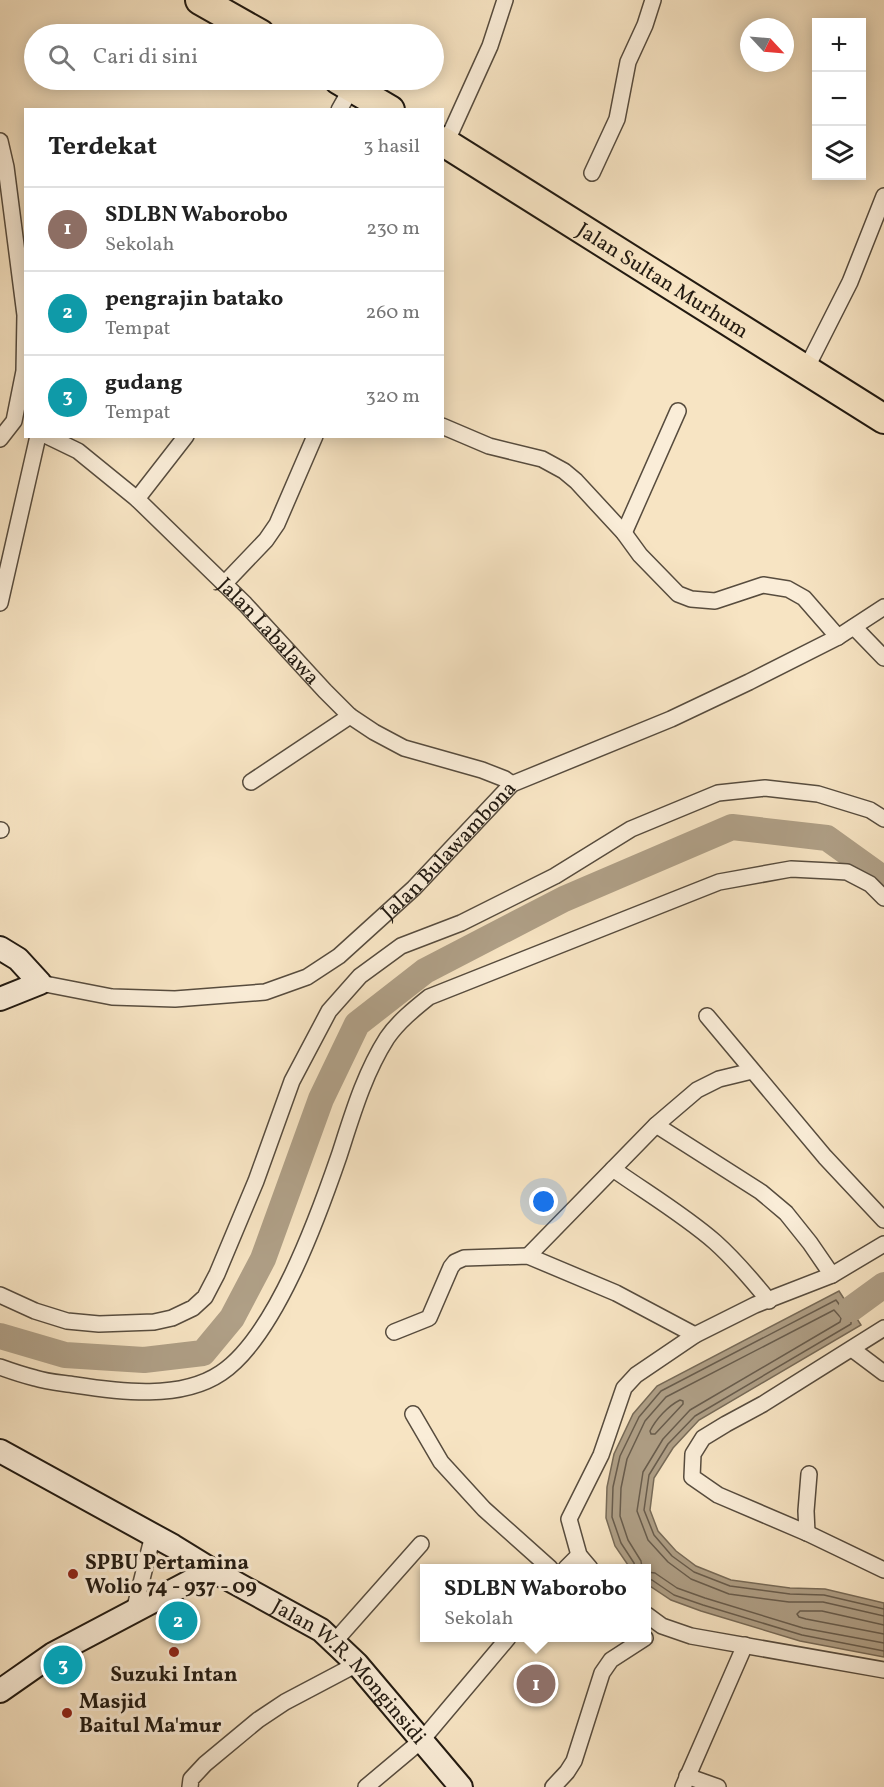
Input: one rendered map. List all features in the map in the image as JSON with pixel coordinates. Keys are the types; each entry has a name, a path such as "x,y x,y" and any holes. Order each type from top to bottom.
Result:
{"highway":[{"path":"200,0 242,24"},
{"path":"343,92 385,108"},
{"name":"Jalan Sultan Murhum","path":"444,142 884,419"}],"main road":[{"path":"0,948 18,959 40,983 0,999"},
{"name":"Jalan W.R. Monginsidi","path":"0,1451 321,1630 357,1664 461,1787"},
{"path":"0,1691 53,1654 212,1570"}],"street":[{"path":"444,142 490,46 505,0"},
{"path":"592,173 617,119 628,62 645,25 653,0"},
{"path":"0,141 6,167 24,307"},
{"path":"806,369 850,282 884,196"},
{"path":"0,439 20,424 24,371"},
{"path":"624,533 678,411"},
{"path":"444,427 489,446 542,459 564,471 576,481 624,533 640,555 678,594 691,599 715,600 763,585 788,589 804,598 838,637"},
{"path":"0,603 38,438"},
{"name":"Jalan Labalawa","path":"51,438 78,451 137,499 246,604 350,716 404,748 482,770 512,784"},
{"path":"137,499 184,438"},
{"path":"224,584 266,540 277,524 314,438"},
{"name":"Jalan Bulawambona","path":"40,983 112,997 175,999 265,992 307,977 339,956 414,888 512,784 671,719 838,637 884,607"},
{"path":"854,627 884,657"},
{"path":"251,782 350,716"},
{"path":"0,1295 35,1311 67,1321 99,1324 154,1322 172,1318 194,1308 205,1297 217,1274 256,1182 291,1082 329,1011 360,975 401,946 461,923 555,876 631,829 718,793 765,788 819,794 870,810 884,819"},
{"path":"0,1367 37,1379 100,1389 149,1393 193,1386 220,1374 238,1359 260,1331 303,1250 327,1191 367,1078 388,1037 412,1011 429,997 719,882 791,869 831,870 847,872 870,884 884,898"},
{"path":"707,1016 825,1156 884,1220"},
{"path":"528,1256 656,1125 697,1090 719,1079 752,1071"},
{"path":"656,1125 761,1192 786,1213 832,1275"},
{"path":"613,1169 716,1243 738,1264 769,1301"},
{"path":"586,1564 579,1555 569,1519 601,1455 624,1388 636,1375 695,1335 755,1305 832,1275 884,1244"},
{"path":"394,1332 429,1318 455,1262 464,1258 528,1256 616,1293 695,1335"},
{"path":"884,1328 764,1404 703,1438 693,1454 692,1477 718,1495 807,1533 884,1570"},
{"path":"852,1349 884,1372"},
{"path":"412,1414 441,1462 484,1509 544,1564"},
{"path":"807,1533 809,1474"},
{"path":"134,1611 153,1535"},
{"path":"335,1641 421,1544"},
{"path":"571,1564 579,1555"},
{"path":"651,1619 662,1626 691,1636 884,1670"},
{"path":"651,1634 662,1626"},
{"path":"366,1787 422,1740 505,1642"},
{"path":"552,1787 574,1761 602,1673 611,1660 638,1642"},
{"path":"718,1787 685,1781 745,1645"},
{"path":"190,1787 191,1779 205,1764 258,1720 285,1702 357,1664"}],"water":[{"path":"839,1291 861,1325 699,1420 673,1448 654,1478 650,1510 658,1531 676,1551 696,1566 731,1580 790,1588 825,1589 884,1603 884,1657 800,1641 701,1611 671,1600 651,1587 651,1564 627,1564 615,1546 606,1518 607,1487 614,1454 633,1414 657,1386"}],"waterway":[{"path":"0,1336 65,1355 144,1360 203,1353 232,1318 263,1259 321,1099 357,1024 425,971 564,899 732,827 827,838 884,879"},
{"path":"851,1309 884,1285"}],"place":[{"name":"SPBU Pertamina Wolio 74 - 937 - 09","path":"73,1574"},
{"name":"pengrajin batako","path":"178,1621"},
{"name":"Suzuki Intan","path":"174,1652"},
{"name":"gudang","path":"63,1665"},
{"name":"SDLBN Waborobo","path":"536,1684"},
{"name":"Masjid Baitul Ma'mur","path":"67,1713"}]}
